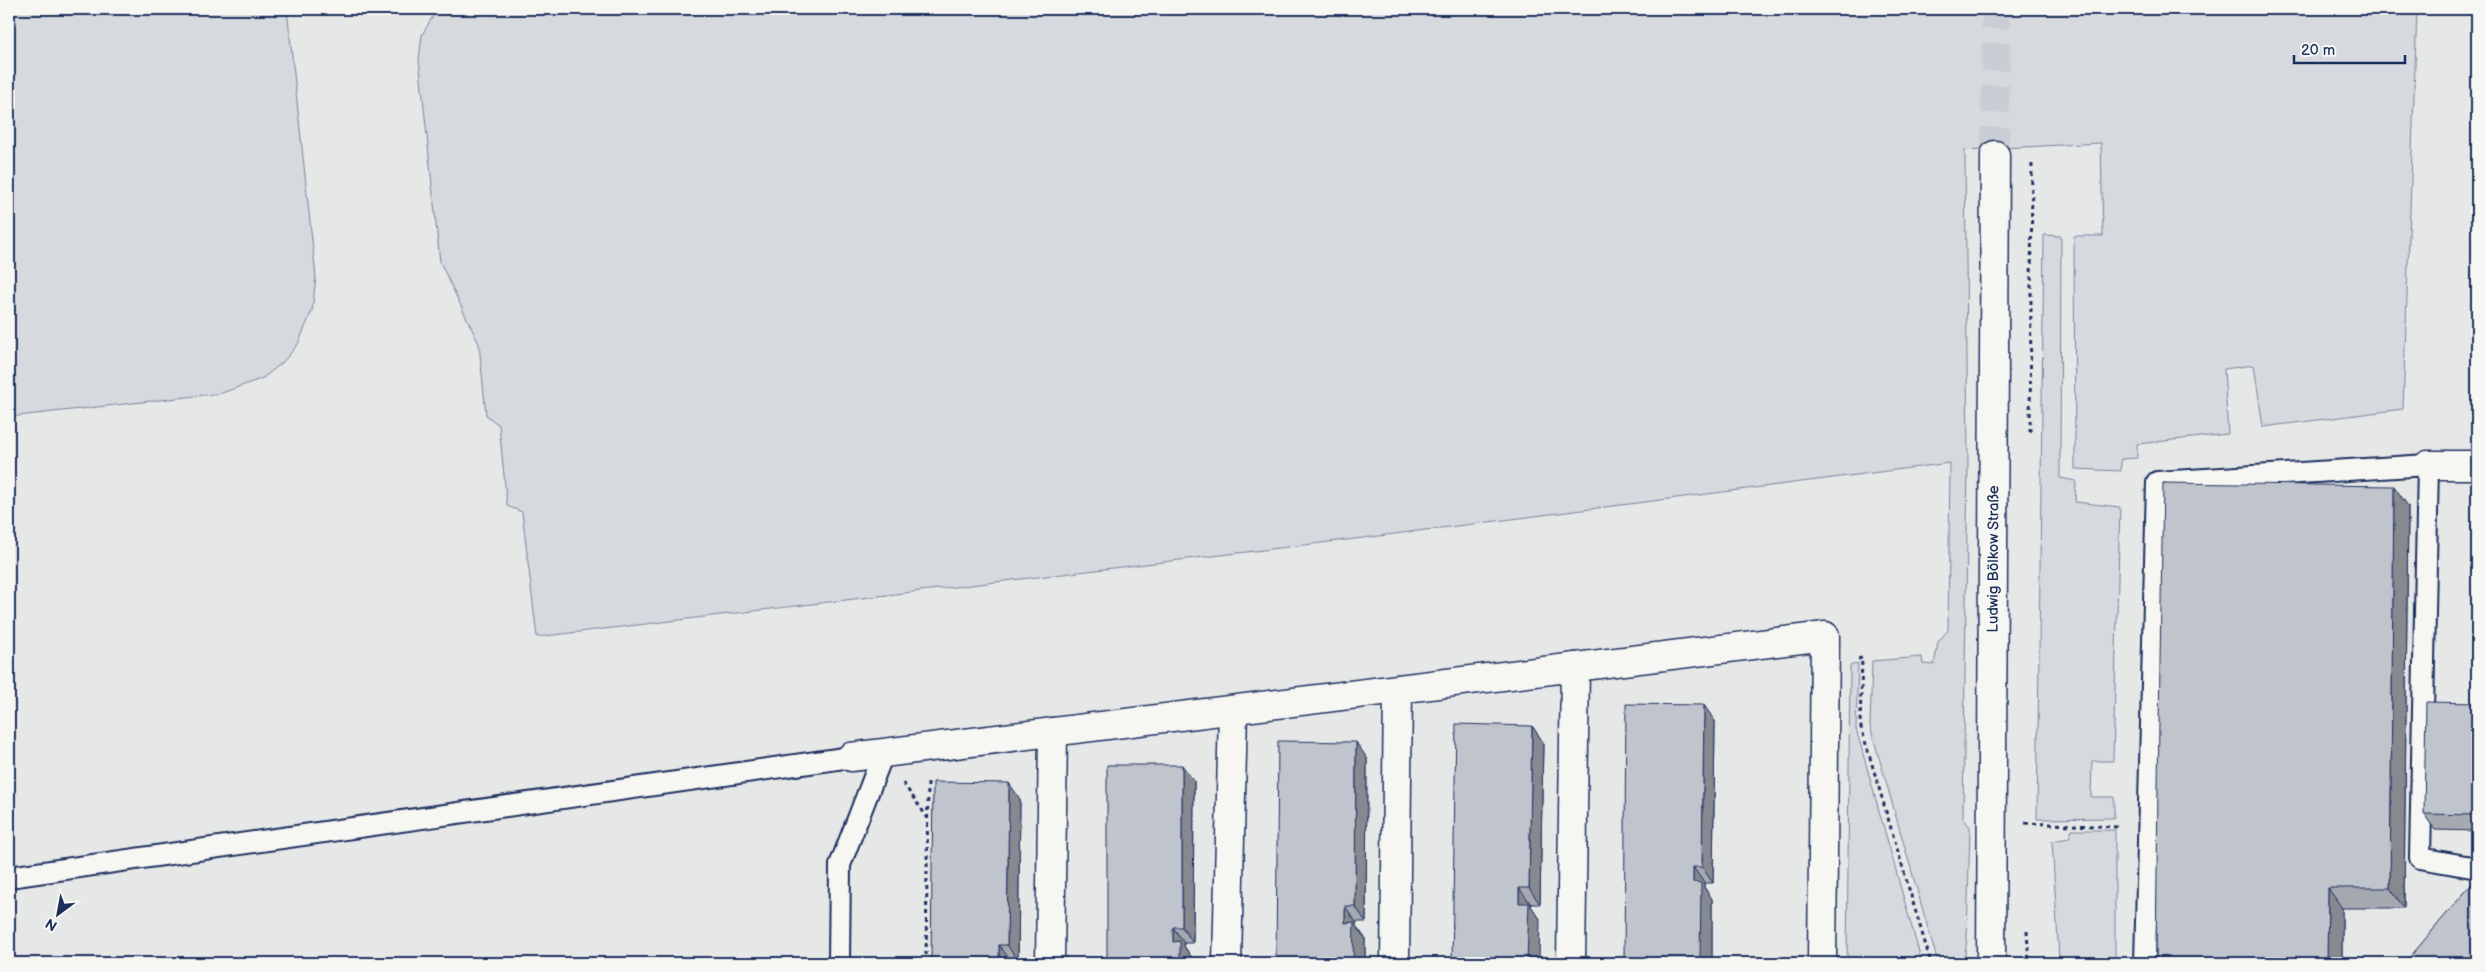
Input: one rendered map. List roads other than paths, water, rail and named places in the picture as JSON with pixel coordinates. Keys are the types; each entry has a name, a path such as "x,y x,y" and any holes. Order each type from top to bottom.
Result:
{"street":[{"name":"Ludwig Bölkow Straße","path":"1992,963 1995,155"},
{"path":"2428,465 2477,465"},
{"path":"852,757 1825,636 1822,963"},
{"path":"1571,963 1575,667"},
{"path":"1395,963 1398,689"},
{"path":"1227,963 1233,710"},
{"path":"1050,963 1053,732"}],"lane":[{"path":"2145,963 2157,482 2428,465 2420,858 2477,868"},
{"path":"839,963 840,864 883,754"},
{"path":"9,877 852,757"}],"tunnel":[{"path":"1995,155 1996,9"}]}
